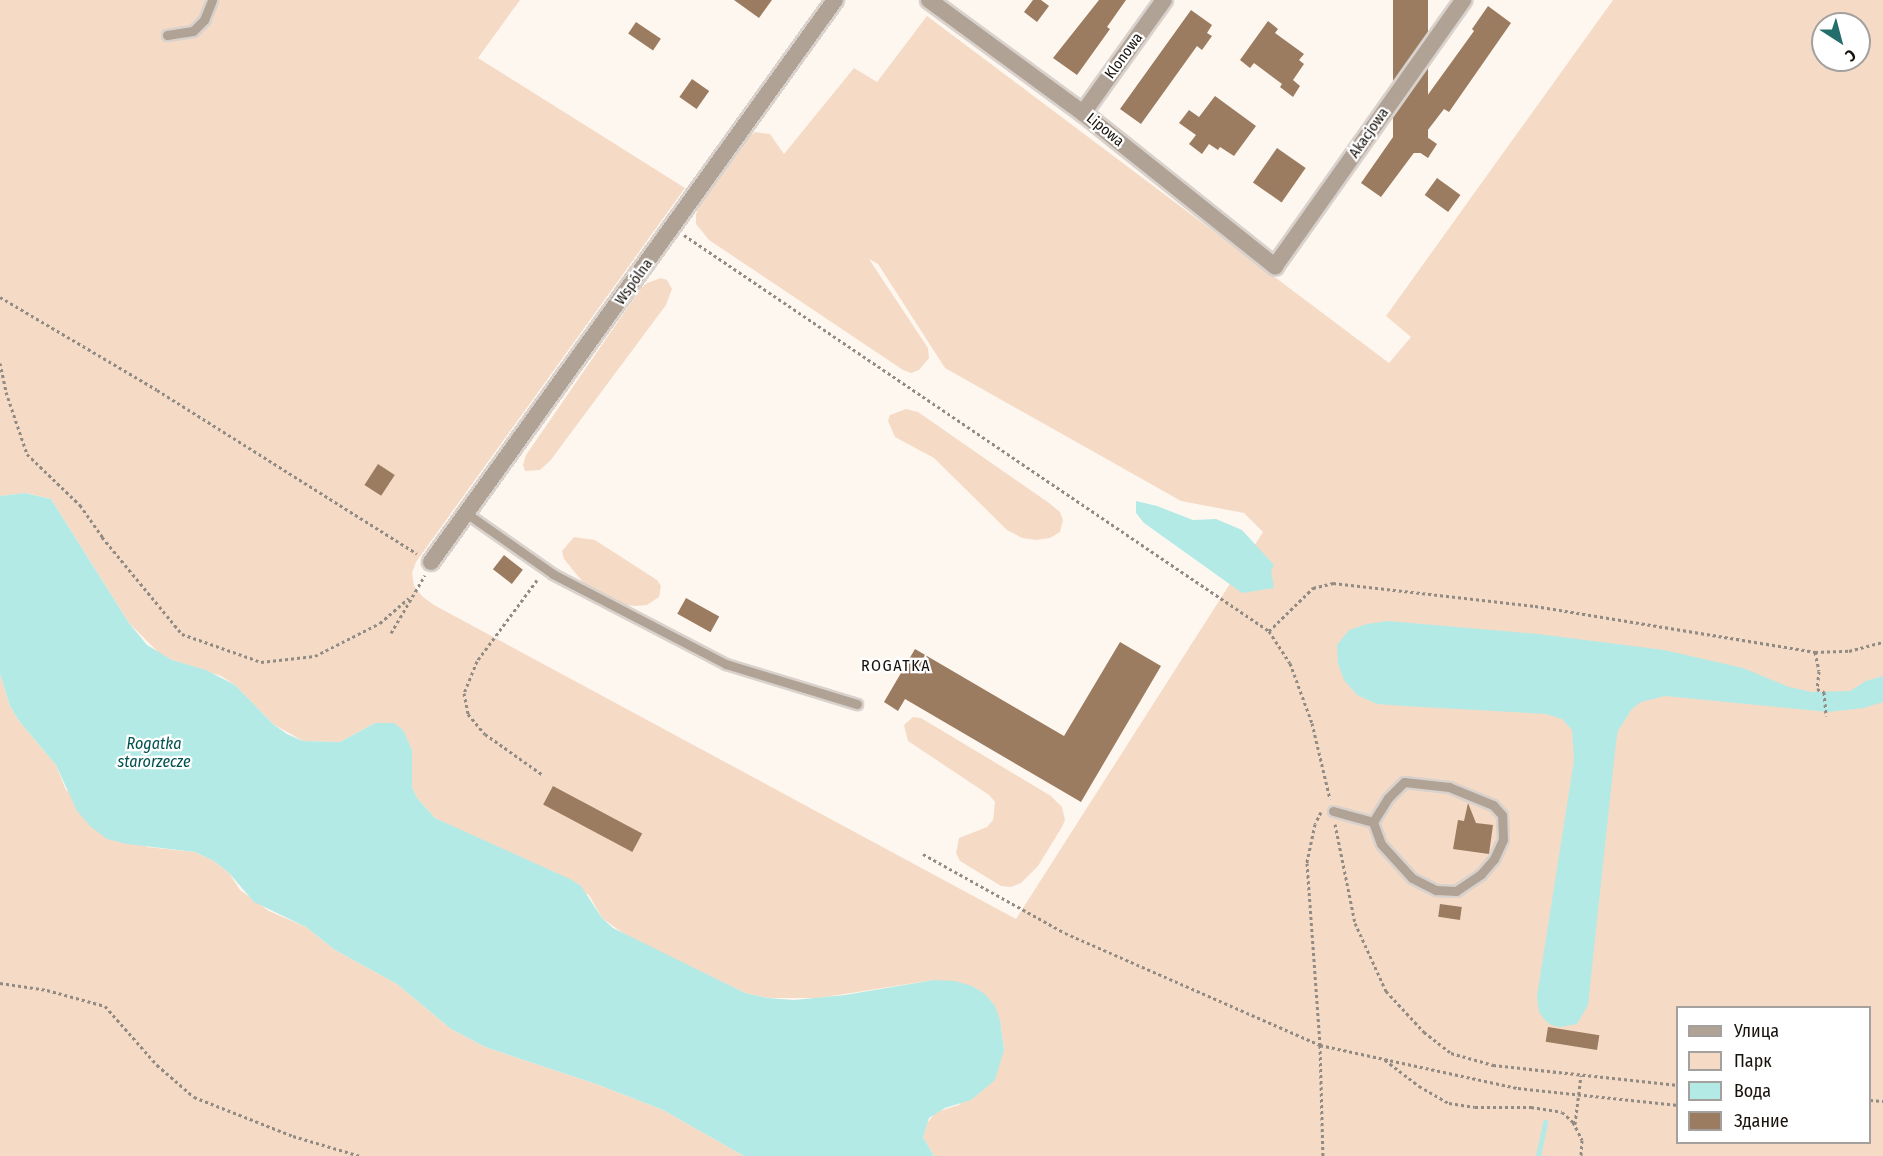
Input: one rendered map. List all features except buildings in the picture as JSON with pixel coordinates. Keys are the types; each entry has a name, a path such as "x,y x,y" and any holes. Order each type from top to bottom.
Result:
{"street":[{"name":"Wspólna","path":"431,562 835,0"},
{"name":"Lipowa","path":"929,0 1083,113 1275,266"},
{"name":"Klonowa","path":"1083,113 1164,0"},
{"name":"Akacjowa","path":"1275,266 1463,0"}],"lane":[{"path":"167,34 193,31 204,20 212,0"},
{"path":"466,513 545,568 726,664 857,704"},
{"path":"1404,782 1449,787 1493,805 1502,815 1503,840 1494,859 1481,874 1456,891 1436,890 1412,878 1381,844 1373,822 1388,798 1404,782"},
{"path":"1333,811 1373,822"}],"path":[{"path":"673,227 1269,631 1290,663 1305,703 1333,811 1355,923 1363,944 1386,991 1424,1032 1451,1053 1494,1065 1676,1085"},
{"path":"0,297 157,390 431,562 392,633"},
{"path":"0,363 27,454 81,505 102,537 182,634 261,662 315,656 380,623 410,597"},
{"path":"543,775 485,734 468,714 464,693 477,661 545,568"},
{"path":"1269,631 1313,588 1333,583 1535,606 1815,652 1849,651 1883,642"},
{"path":"1815,652 1819,671 1817,688 1824,692 1826,716"},
{"path":"1323,1156 1320,1045 1307,863 1315,824 1329,794"},
{"path":"923,854 1065,933 1320,1045 1518,1088 1676,1105"},
{"path":"0,983 47,990 105,1006 156,1065 194,1097 293,1136 360,1156"},
{"path":"1384,1059 1419,1086 1449,1103 1475,1107 1531,1107 1562,1112 1575,1125 1582,1140 1581,1156"},
{"path":"1575,1125 1581,1075"}],"green space":[{"path":"0,0 520,0 478,58 685,188 416,562 412,573 414,586 434,605 1016,919 1263,532 1244,513 1181,501 945,368 878,264 869,259 928,348 929,358 919,370 911,373 903,370 709,240 696,224 696,214 701,203 747,138 755,132 770,134 784,154 854,68 877,82 927,16 1389,363 1411,337 1386,316 1613,0 1883,0 1883,1156 934,1156 923,1137 924,1127 936,1112 959,1105 1004,1050 1000,1020 934,980 819,998 768,998 745,993 627,936 602,918 589,895 435,818 417,798 412,787 412,762 375,723 340,742 303,741 273,724 235,685 221,676 172,660 159,653 129,623 51,499 26,493 0,496"},
{"path":"661,278 667,280 672,289 666,305 550,461 540,470 525,471 523,465 526,455 641,288"},
{"path":"906,409 918,412 1049,503 1060,512 1063,520 1060,532 1050,538 1036,540 1022,538 1007,530 934,458 895,437 888,421 890,415"},
{"path":"574,537 595,540 657,580 661,586 659,597 647,605 618,604 586,586 564,559 562,551"},
{"path":"0,674 10,706 19,721 56,765 66,790 147,847 195,852 214,861 229,873 240,890 269,911 306,927 335,950 397,984 451,1029 485,1047 599,1085 663,1110 744,1156 0,1156"},
{"path":"913,717 921,718 1051,796 1062,807 1065,820 1062,827 1038,866 1021,883 1011,887 1001,886 960,861 956,853 959,838 987,827 993,820 995,802 989,795 908,741 904,725"}],"water":[{"name":"Rogatka starorzecze","path":"25,493 51,499 129,623 147,645 172,660 206,670 235,685 273,724 287,734 303,741 340,742 375,723 394,723 403,730 412,750 412,787 417,798 435,818 570,879 581,886 602,918 613,928 745,993 794,1000 845,995 934,980 955,981 972,986 985,994 995,1006 1000,1020 1004,1050 995,1080 971,1100 945,1108 929,1118 923,1137 934,1156 744,1156 663,1110 599,1085 485,1047 451,1029 397,984 335,950 306,927 254,902 229,873 214,861 195,852 127,844 107,839 91,827 77,811 56,765 19,721 10,706 0,674 0,496"},
{"path":"1136,501 1157,506 1193,520 1216,519 1242,530 1274,565 1271,570 1274,588 1242,593 1144,523 1136,513"},
{"path":"1388,621 1538,634 1664,650 1743,668 1789,687 1812,692 1850,691 1866,681 1883,676 1883,702 1864,708 1828,712 1665,696 1641,702 1631,710 1618,731 1616,742 1588,1005 1577,1024 1560,1027 1551,1025 1544,1019 1539,1012 1537,996 1574,760 1572,730 1562,719 1546,714 1377,704 1357,695 1344,680 1338,664 1337,645 1349,630"}],"waterway":[{"path":"1538,1156 1545,1122"}],"district":[{"name":"ROGATKA","path":"896,666"}]}
